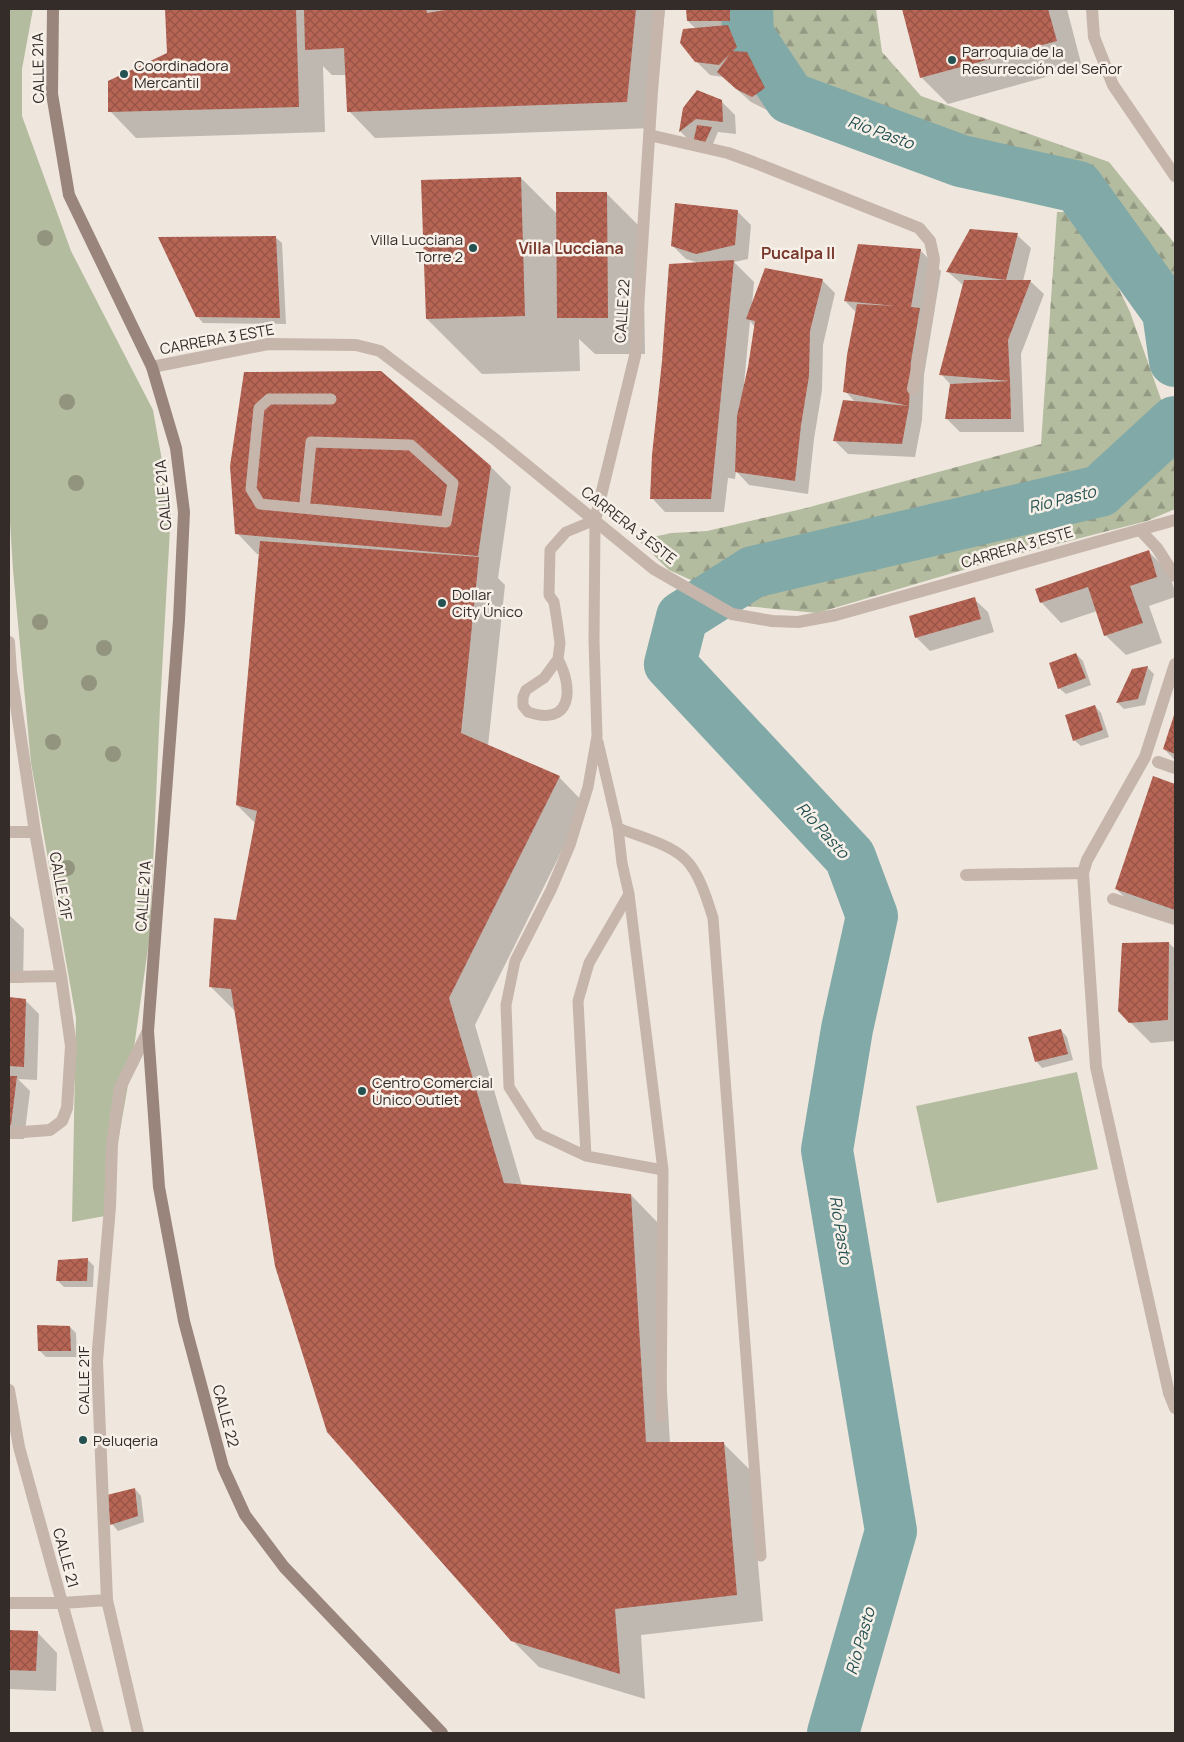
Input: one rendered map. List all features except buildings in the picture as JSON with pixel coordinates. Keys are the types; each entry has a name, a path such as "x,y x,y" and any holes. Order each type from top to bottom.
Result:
{"main road":[{"name":"CALLE 21A","path":"53,9 52,94 70,195 152,367 176,448 184,512 179,629 148,1031"},
{"name":"CALLE 22","path":"148,1031 158,1187 184,1321 223,1467 245,1515 284,1567 442,1733"}],"street":[{"name":"CALLE 22","path":"595,520 635,356 659,9"},
{"path":"1092,9 1094,37 1113,85 1175,176"},
{"path":"649,135 728,153 920,228 930,241 934,259 928,312 914,389"},
{"name":"CARRERA 3 ESTE","path":"152,367 268,344 356,345 380,351 496,440 654,569 732,614 772,621 798,622 836,615 1175,520"},
{"path":"1140,530 1157,548 1175,576"},
{"name":"CALLE 21F","path":"9,642 10,672 71,1046 67,1108 62,1121 50,1130 9,1133"},
{"path":"1175,664 1145,757 1087,860 1083,873 1096,1067 1175,1408"},
{"path":"1158,762 1175,768"},
{"path":"9,832 35,832"},
{"path":"966,874 1083,873"},
{"path":"1113,899 1175,919"},
{"path":"9,977 61,976"},
{"name":"CALLE 21F","path":"138,1733 107,1600 96,1362 110,1207 112,1144 120,1088 148,1031"},
{"name":"CALLE 21","path":"9,1390 14,1447 62,1603 98,1733"},
{"path":"9,1603 62,1603 107,1600"}],"lane":[{"path":"305,502 311,442 411,445 453,483 446,522 260,504 251,488 259,408 269,399 331,399"},
{"path":"558,659 565,672 567,683 566,702 556,715 548,716 528,712 523,706 523,697 526,690 544,678 558,659 560,643 557,621 554,602 549,595 550,550 566,532 595,520 594,641 596,736 588,787 570,845 551,890 516,961 506,1005 509,1087 539,1134 586,1156 664,1170"},
{"path":"596,736 618,828 622,862 629,894 664,1170 661,1417"},
{"path":"618,828 669,848 685,859 701,884 713,918 761,1556"},
{"path":"586,1156 578,1001 589,962 629,894"}],"green space":[{"path":"9,9 33,9 22,69 22,116 71,251 153,410 171,511 150,934 132,1062 105,1216 72,1222 76,1018 31,763 9,506"},
{"path":"765,9 876,9 882,52 921,96 1109,162 1175,244 1175,303 1086,181 971,157 854,116 797,93 777,53 765,16"},
{"path":"1057,212 1079,212 1102,254 1130,312 1168,419 1134,445 1082,490 948,517 725,573 704,586 669,570 638,540 672,533 707,531 806,508 1041,444"},
{"path":"1175,442 1175,509 1147,521 1014,555 817,613 745,606 753,585 980,531 1099,507"},
{"path":"1077,1072 1098,1169 937,1203 916,1106"}],"waterway":[{"name":"Río Pasto","path":"747,9 748,35 790,98 961,161 1078,187 1168,312 1175,361"},
{"name":"Río Pasto","path":"833,1733 891,1531 827,1150 847,1029 872,916 850,857 670,664 682,617 753,572 1100,491 1175,422"}],"place":[{"name":"Parroquia de la Resurrección del Señor","path":"952,60"},
{"name":"Coordinadora Mercantil","path":"124,74"},
{"name":"Villa Lucciana Torre 2","path":"473,248"},
{"name":"Dollar City Único","path":"442,603"},
{"name":"Centro Comercial Único Outlet","path":"362,1091"},
{"name":"Peluqeria","path":"83,1440"}],"district":[{"name":"Villa Lucciana","path":"571,248"},
{"name":"Pucalpa II","path":"798,253"}]}
